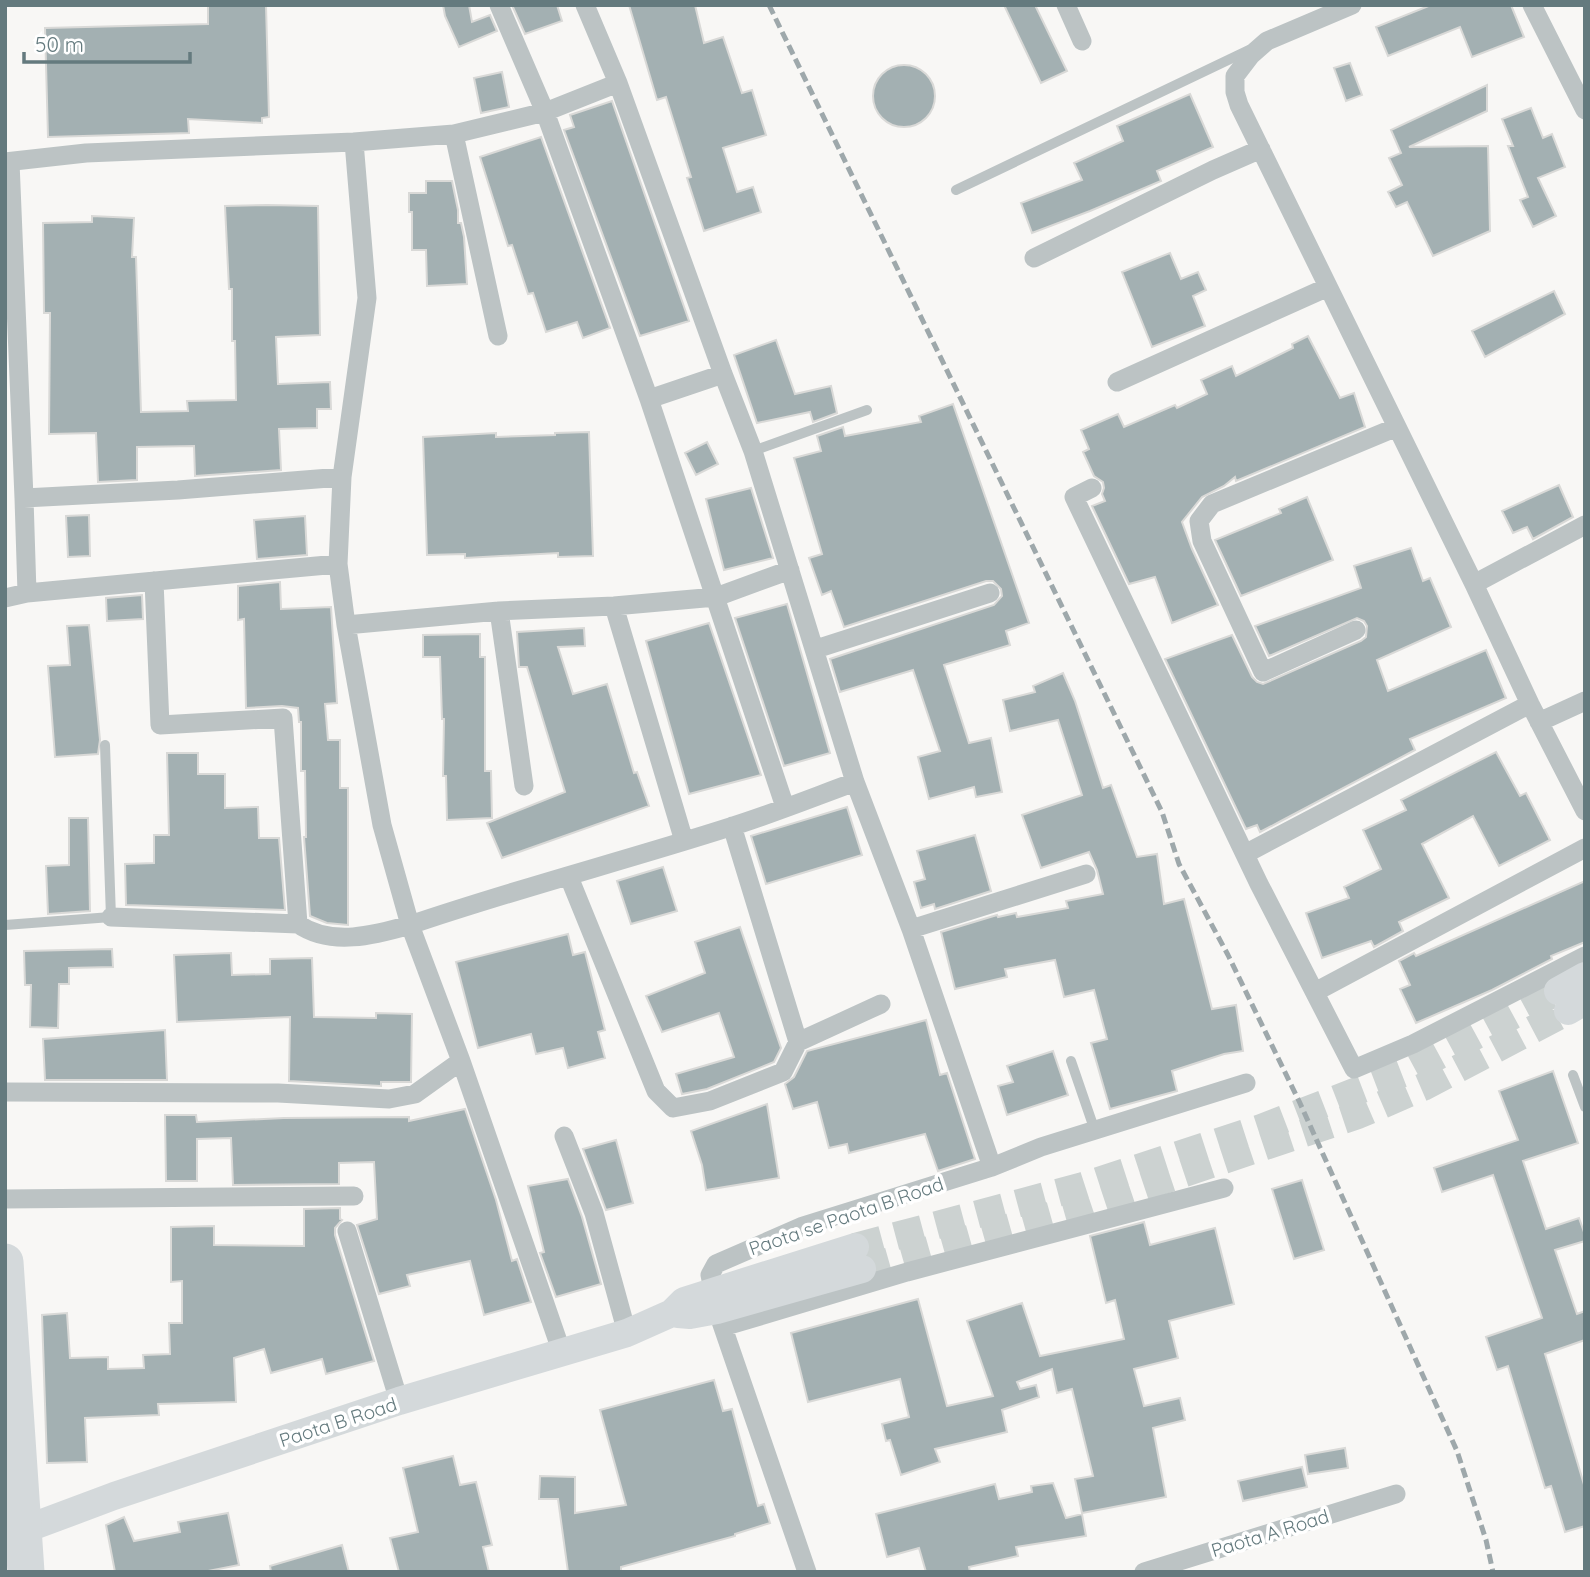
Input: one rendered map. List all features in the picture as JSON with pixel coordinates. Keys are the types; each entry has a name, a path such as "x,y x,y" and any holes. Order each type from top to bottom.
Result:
{"highway":[{"path":"5,1262 14,1531 26,1572"}],"street":[{"path":"499,5 545,112 649,399 785,807"},
{"path":"585,5 618,83 753,451 855,782 911,929 992,1167"},
{"path":"1066,5 1082,41"},
{"path":"1352,5 1267,41 1251,55 1236,76 1239,104 1530,704 1585,811"},
{"path":"1532,5 1585,110"},
{"path":"27,593 8,162 86,153 354,142 454,134 545,112 618,83"},
{"path":"454,134 498,336"},
{"path":"354,142 367,298 342,477 338,564 346,625 382,825 410,925 461,1061 562,1353"},
{"path":"1034,258 1261,149"},
{"path":"1117,382 1328,287"},
{"path":"649,399 723,374"},
{"path":"1356,630 1263,671 1202,541 1199,521 1212,504 1397,427"},
{"path":"24,498 178,490 342,477"},
{"path":"1092,488 1074,497 1245,854 1354,1069 1413,1044 1585,957"},
{"path":"1474,584 1585,526"},
{"path":"5,597 338,564"},
{"path":"346,625 499,611 614,606 716,597 790,570"},
{"path":"154,581 160,725 283,718 298,924"},
{"path":"816,649 990,593"},
{"path":"614,606 684,841"},
{"path":"499,611 524,786"},
{"path":"1539,722 1585,701"},
{"path":"1245,854 1530,704"},
{"path":"111,917 298,924 320,935 370,936 732,826 855,782"},
{"path":"732,826 798,1042"},
{"path":"1315,992 1585,848"},
{"path":"911,929 1086,874"},
{"path":"569,877 656,1091 673,1108 710,1101 783,1072 798,1042 881,1004"},
{"path":"1571,1001 1585,976"},
{"path":"5,1092 278,1094 389,1099 415,1094 461,1061"},
{"name":"Paota se Paota B Road","path":"717,1309 710,1275 716,1264 728,1256 803,1226 1246,1083"},
{"path":"564,1136 594,1213 627,1333"},
{"path":"807,1572 717,1309 907,1272 1224,1188"},
{"path":"5,1199 354,1196"},
{"path":"347,1231 399,1402"},
{"name":"Paota B Road","path":"14,1531 399,1402 627,1333 672,1313 690,1315 717,1309 859,1258"},
{"name":"Paota A Road","path":"1144,1572 1396,1494"}],"lane":[{"path":"956,190 1267,41"},
{"path":"753,451 867,410"},
{"path":"5,925 111,917 105,745"},
{"path":"1071,1061 1095,1131"},
{"path":"1573,1075 1585,1107"}],"building":[{"path":"208,5 266,5 269,117 262,118 262,123 188,119 189,133 48,137 45,28 208,24"},
{"path":"443,5 469,5 472,22 490,15 497,31 459,47"},
{"path":"512,5 557,5 562,21 525,34"},
{"path":"629,5 695,5 704,43 723,37 742,93 752,90 766,135 723,148 737,192 753,187 761,212 704,231 687,178 691,177 666,97 657,100"},
{"path":"1004,5 1035,5 1067,71 1041,83"},
{"path":"1431,5 1511,5 1524,37 1472,57 1460,27 1388,56 1376,27"},
{"path":"1350,63 1362,95 1346,101 1334,68"},
{"path":"898,65 910,65 926,74 933,84 933,108 926,118 910,127 898,127 887,122 878,113 873,102 873,90 878,79 887,70"},
{"path":"502,72 509,107 481,113 474,78"},
{"path":"1487,85 1487,111 1409,147 1488,146 1490,231 1433,256 1407,202 1396,207 1388,192 1402,185 1389,158 1401,153 1391,130"},
{"path":"1190,94 1213,147 1157,171 1161,181 1032,233 1021,203 1082,180 1074,163 1123,141 1117,126"},
{"path":"612,101 689,321 640,336 564,130 574,127 570,115"},
{"path":"1531,108 1543,138 1552,134 1565,167 1538,178 1556,216 1533,227 1520,200 1528,197 1508,146 1513,146 1502,119"},
{"path":"541,137 610,328 583,338 577,322 546,332 533,293 528,294 512,245 508,246 480,157"},
{"path":"426,181 452,181 458,223 461,223 464,237 467,284 427,286 426,250 412,250 409,193 426,193"},
{"path":"225,206 318,206 320,335 276,337 278,384 330,382 331,409 317,409 317,428 279,429 281,470 195,476 194,446 137,447 137,480 98,482 96,433 49,434 50,313 44,313 43,223 92,222 92,216 134,218 132,257 136,257 141,412 188,411 187,401 236,400 235,341 232,341 232,289 229,289"},
{"path":"1170,253 1181,279 1198,272 1206,290 1193,296 1205,326 1152,347 1122,272"},
{"path":"1554,291 1565,314 1485,357 1472,331"},
{"path":"1308,336 1340,398 1354,393 1365,427 1236,481 1235,477 1202,497 1182,522 1218,605 1172,623 1155,577 1129,584 1092,506 1105,501 1102,494 1104,488 1103,482 1094,476 1083,452 1089,449 1081,430 1118,414 1124,427 1175,405 1177,408 1207,394 1201,380 1232,366 1236,376 1293,348 1292,344"},
{"path":"776,340 795,394 831,386 837,413 813,422 810,412 757,423 734,355"},
{"path":"953,404 1029,623 1006,631 1010,645 944,665 969,743 991,738 1002,792 976,797 974,787 929,799 918,757 940,751 913,670 840,692 830,659 994,605 1002,596 1001,589 993,581 986,581 844,627 831,591 822,595 809,558 822,554 794,458 821,451 817,436 843,427 845,436 921,422 919,416"},
{"path":"589,432 593,556 558,557 558,553 465,558 465,554 427,555 423,437 496,433 496,437"},
{"path":"707,442 718,464 696,475 685,453"},
{"path":"1559,485 1573,517 1533,539 1527,527 1513,533 1502,511"},
{"path":"751,488 773,558 724,570 706,499"},
{"path":"1307,497 1333,560 1241,596 1215,540 1281,513 1279,509"},
{"path":"89,515 90,556 68,557 66,516"},
{"path":"305,516 307,555 257,559 254,520"},
{"path":"1411,548 1423,581 1430,578 1451,627 1377,660 1388,691 1486,650 1506,698 1410,739 1415,750 1260,832 1257,825 1246,829 1165,659 1232,635 1252,677 1263,684 1361,641 1366,637 1367,626 1357,618 1269,656 1255,626 1361,588 1354,566"},
{"path":"280,582 281,609 331,607 337,703 325,704 328,740 340,740 340,788 348,788 348,925 327,923 310,916 304,837 305,771 301,771 301,722 298,708 246,708 244,619 238,620 238,586"},
{"path":"142,595 143,619 107,621 106,598"},
{"path":"787,604 830,753 784,766 735,618"},
{"path":"709,623 761,775 689,794 646,641"},
{"path":"89,625 100,740 98,754 55,757 48,666 70,665 67,626"},
{"path":"584,628 585,646 558,647 573,694 607,684 634,773 637,772 649,806 502,858 487,823 565,792 527,667 519,667 517,632"},
{"path":"480,634 480,657 485,657 485,771 491,771 492,818 447,820 446,776 443,776 444,719 440,657 423,657 423,635"},
{"path":"1063,673 1075,701 1103,788 1111,785 1137,857 1157,854 1164,904 1184,899 1212,1009 1236,1005 1243,1051 1224,1054 1172,1071 1177,1091 1110,1109 1091,1043 1107,1039 1094,990 1064,997 1055,960 1005,969 1007,977 955,989 941,932 997,915 1016,913 1017,917 1068,908 1066,901 1103,894 1089,852 1041,868 1022,815 1082,795 1058,720 1010,731 1003,700 1035,692 1033,686"},
{"path":"1496,752 1520,796 1526,793 1550,840 1499,866 1473,816 1422,844 1449,898 1399,922 1403,931 1374,947 1371,941 1322,958 1306,913 1349,898 1344,887 1381,869 1363,830 1406,810 1401,800"},
{"path":"167,753 198,753 198,774 225,774 225,808 258,807 259,838 279,838 285,910 126,905 125,864 154,863 154,835 169,835"},
{"path":"847,807 862,855 766,884 751,836"},
{"path":"69,818 88,818 90,911 48,914 46,866 69,865"},
{"path":"975,835 991,891 935,909 934,904 921,908 914,882 925,879 917,851"},
{"path":"663,867 677,911 631,924 617,881"},
{"path":"1585,881 1585,942 1551,956 1552,959 1492,990 1416,1023 1400,989 1410,985 1399,961 1414,953 1416,956"},
{"path":"740,927 781,1048 774,1062 707,1089 682,1094 676,1074 734,1057 719,1013 662,1032 646,996 705,973 695,942"},
{"path":"568,934 573,955 585,952 605,1030 598,1032 605,1058 568,1068 563,1048 536,1054 531,1034 478,1048 456,962"},
{"path":"112,949 113,967 69,968 69,984 59,984 58,1028 30,1027 31,985 25,985 24,951"},
{"path":"231,953 232,975 270,974 270,959 312,958 314,1017 376,1018 376,1013 412,1014 411,1082 381,1082 381,1086 289,1081 290,1017 177,1022 174,955"},
{"path":"926,1020 940,1075 947,1073 975,1159 938,1171 925,1134 849,1153 847,1144 829,1148 817,1102 793,1109 785,1084 794,1077 807,1051"},
{"path":"165,1030 167,1080 45,1080 43,1039"},
{"path":"1053,1051 1068,1095 1007,1115 998,1086 1013,1082 1007,1066"},
{"path":"1553,1071 1578,1143 1523,1161 1546,1229 1579,1218 1585,1235 1585,1241 1555,1250 1577,1314 1585,1311 1585,1340 1545,1354 1585,1488 1585,1526 1565,1532 1551,1486 1545,1488 1508,1366 1497,1370 1486,1337 1542,1318 1493,1175 1442,1192 1434,1168 1518,1140 1499,1091"},
{"path":"767,1104 779,1178 706,1190 702,1165 691,1131"},
{"path":"465,1109 496,1200 512,1261 517,1259 531,1302 484,1315 470,1261 407,1275 410,1286 379,1294 357,1225 377,1219 374,1162 339,1163 339,1184 233,1185 231,1138 197,1139 197,1181 166,1181 165,1115 196,1115 197,1122 409,1117 409,1121"},
{"path":"616,1140 633,1203 606,1210 583,1149"},
{"path":"568,1179 601,1284 556,1297 540,1253 544,1252 528,1186"},
{"path":"1302,1180 1324,1250 1294,1259 1272,1189"},
{"path":"340,1208 342,1220 335,1228 335,1235 374,1361 326,1374 322,1359 271,1373 264,1349 234,1358 236,1402 158,1404 159,1415 85,1418 87,1462 47,1463 42,1315 67,1313 70,1358 108,1357 108,1369 144,1368 143,1355 170,1354 169,1323 182,1323 182,1281 171,1282 171,1227 214,1226 214,1245 304,1246 304,1209"},
{"path":"1144,1222 1150,1245 1215,1228 1234,1304 1169,1321 1178,1358 1134,1369 1144,1406 1180,1398 1185,1420 1153,1428 1166,1497 1082,1513 1075,1479 1093,1476 1072,1389 1057,1393 1052,1369 1017,1382 1020,1389 1036,1385 1039,1397 1002,1410 1007,1432 935,1449 940,1462 901,1475 890,1440 886,1441 882,1424 909,1417 900,1379 808,1402 791,1333 918,1299 947,1406 993,1396 967,1321 1022,1303 1040,1356 1124,1339 1115,1300 1106,1303 1090,1236"},
{"path":"714,1380 723,1411 732,1409 758,1506 764,1504 770,1523 735,1536 621,1567 621,1572 568,1572 558,1499 539,1499 540,1476 575,1477 575,1513 626,1505 600,1410"},
{"path":"1345,1448 1348,1468 1308,1474 1305,1455"},
{"path":"453,1456 460,1485 476,1482 492,1545 483,1547 489,1572 399,1572 390,1538 418,1532 403,1468"},
{"path":"1302,1467 1307,1487 1243,1501 1238,1481"},
{"path":"1053,1483 1066,1518 1082,1514 1086,1536 1016,1547 1018,1556 969,1567 970,1572 926,1572 919,1548 887,1557 876,1514 995,1484 999,1499 1032,1492 1031,1486"},
{"path":"228,1513 239,1565 203,1572 115,1572 106,1525 124,1517 134,1541 180,1532 178,1522"},
{"path":"342,1545 349,1572 271,1572 270,1566"}],"tunnel":[{"path":"855,1247 1083,1186 1261,1128 1414,1069 1558,991"},
{"path":"862,1269 1089,1205 1358,1115 1423,1087 1568,1011"}],"railway":[{"path":"769,5 1162,812 1179,864 1228,955 1299,1101 1457,1451 1486,1540 1493,1572"}]}
